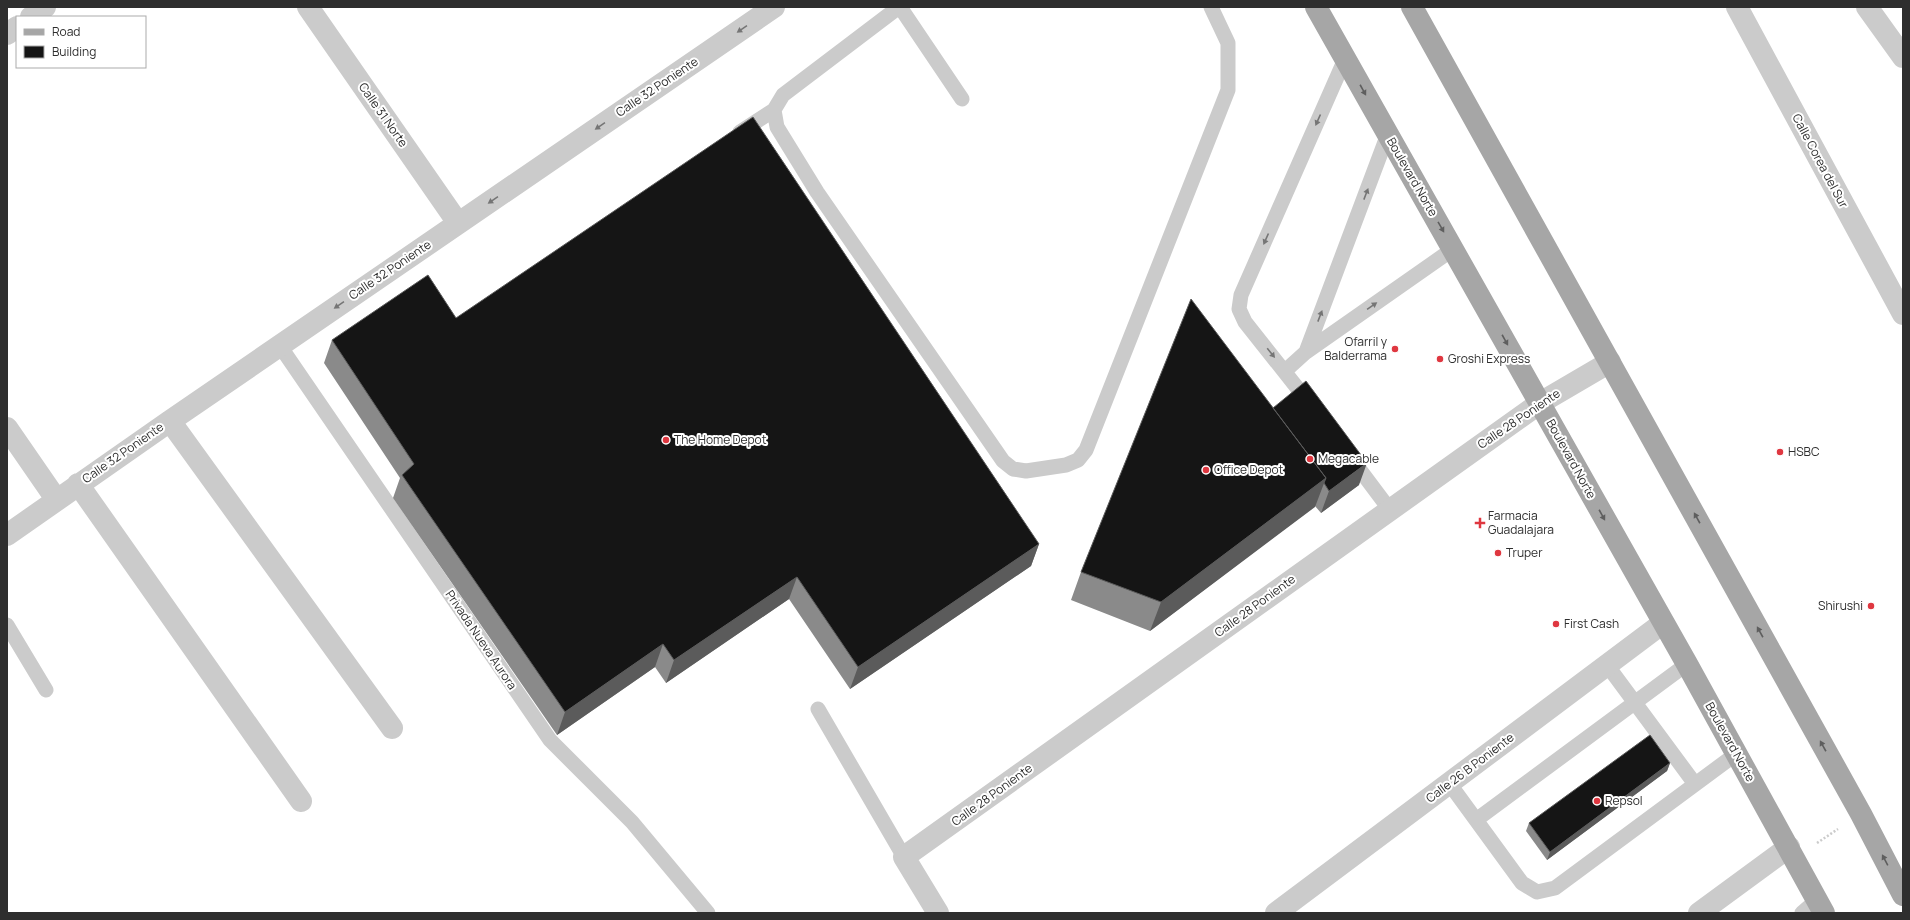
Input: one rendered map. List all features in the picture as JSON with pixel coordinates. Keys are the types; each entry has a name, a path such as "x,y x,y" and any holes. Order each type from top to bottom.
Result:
{"main road":[{"name":"Boulevard Norte","path":"1316,7 1792,852 1814,909"},
{"path":"1412,7 1861,814 1903,894"}],"street":[{"path":"32,16 45,7"},
{"name":"Calle 31 Norte","path":"308,7 458,224"},
{"name":"Calle 32 Poniente","path":"7,535 56,499 774,7"},
{"name":"Calle Corea del Sur","path":"1737,7 1903,314"},
{"path":"1867,7 1903,58"},
{"path":"7,34 16,28"},
{"name":"Calle 28 Poniente","path":"904,857 1540,403 1610,362"},
{"path":"170,421 392,728"},
{"path":"7,428 56,499"},
{"path":"78,484 301,801"},
{"name":"Calle 26 B Poniente","path":"1276,913 1663,623"},
{"path":"1699,913 1792,852"},
{"path":"904,857 938,913"}],"lane":[{"path":"728,141 774,110 783,95 900,7 962,99"},
{"path":"774,110 777,126 818,192 1003,461 1013,469 1026,471 1066,465 1078,460 1086,450 1228,90 1228,43 1211,7"},
{"path":"1319,416 1245,322 1239,309 1241,295 1346,59"},
{"path":"1306,352 1388,134"},
{"path":"1285,372 1306,352 1453,249"},
{"name":"Privada Nueva Aurora","path":"280,346 550,740 632,822 708,913"},
{"path":"1342,447 1390,510"},
{"path":"7,626 46,690"},
{"path":"1476,820 1687,664"},
{"path":"1607,665 1695,784"},
{"path":"818,710 904,857"},
{"path":"1449,783 1522,883 1537,892 1555,888 1736,754"}],"path":[{"path":"1792,852 1861,814"}],"building":[{"path":"753,117 1039,544 858,667 797,577 674,660 663,644 565,712 402,475 414,464 332,340 428,275 456,318"},
{"name":"Office Depot","path":"1191,299 1326,478 1161,602 1081,572"},
{"path":"1306,381 1367,463 1329,491 1324,483 1326,478 1273,408"},
{"name":"Repsol","path":"1650,735 1670,763 1550,852 1529,823"}],"place":[{"name":"Ofarril y Balderrama","path":"1395,349"},
{"name":"Groshi Express","path":"1440,359"},
{"name":"The Home Depot","path":"666,440"},
{"name":"HSBC","path":"1780,452"},
{"name":"Megacable","path":"1310,459"},
{"name":"Office Depot","path":"1206,470"},
{"name":"Farmacia Guadalajara","path":"1480,523"},
{"name":"Truper","path":"1498,553"},
{"name":"Shirushi","path":"1871,606"},
{"name":"First Cash","path":"1556,624"},
{"name":"Repsol","path":"1597,801"}]}
